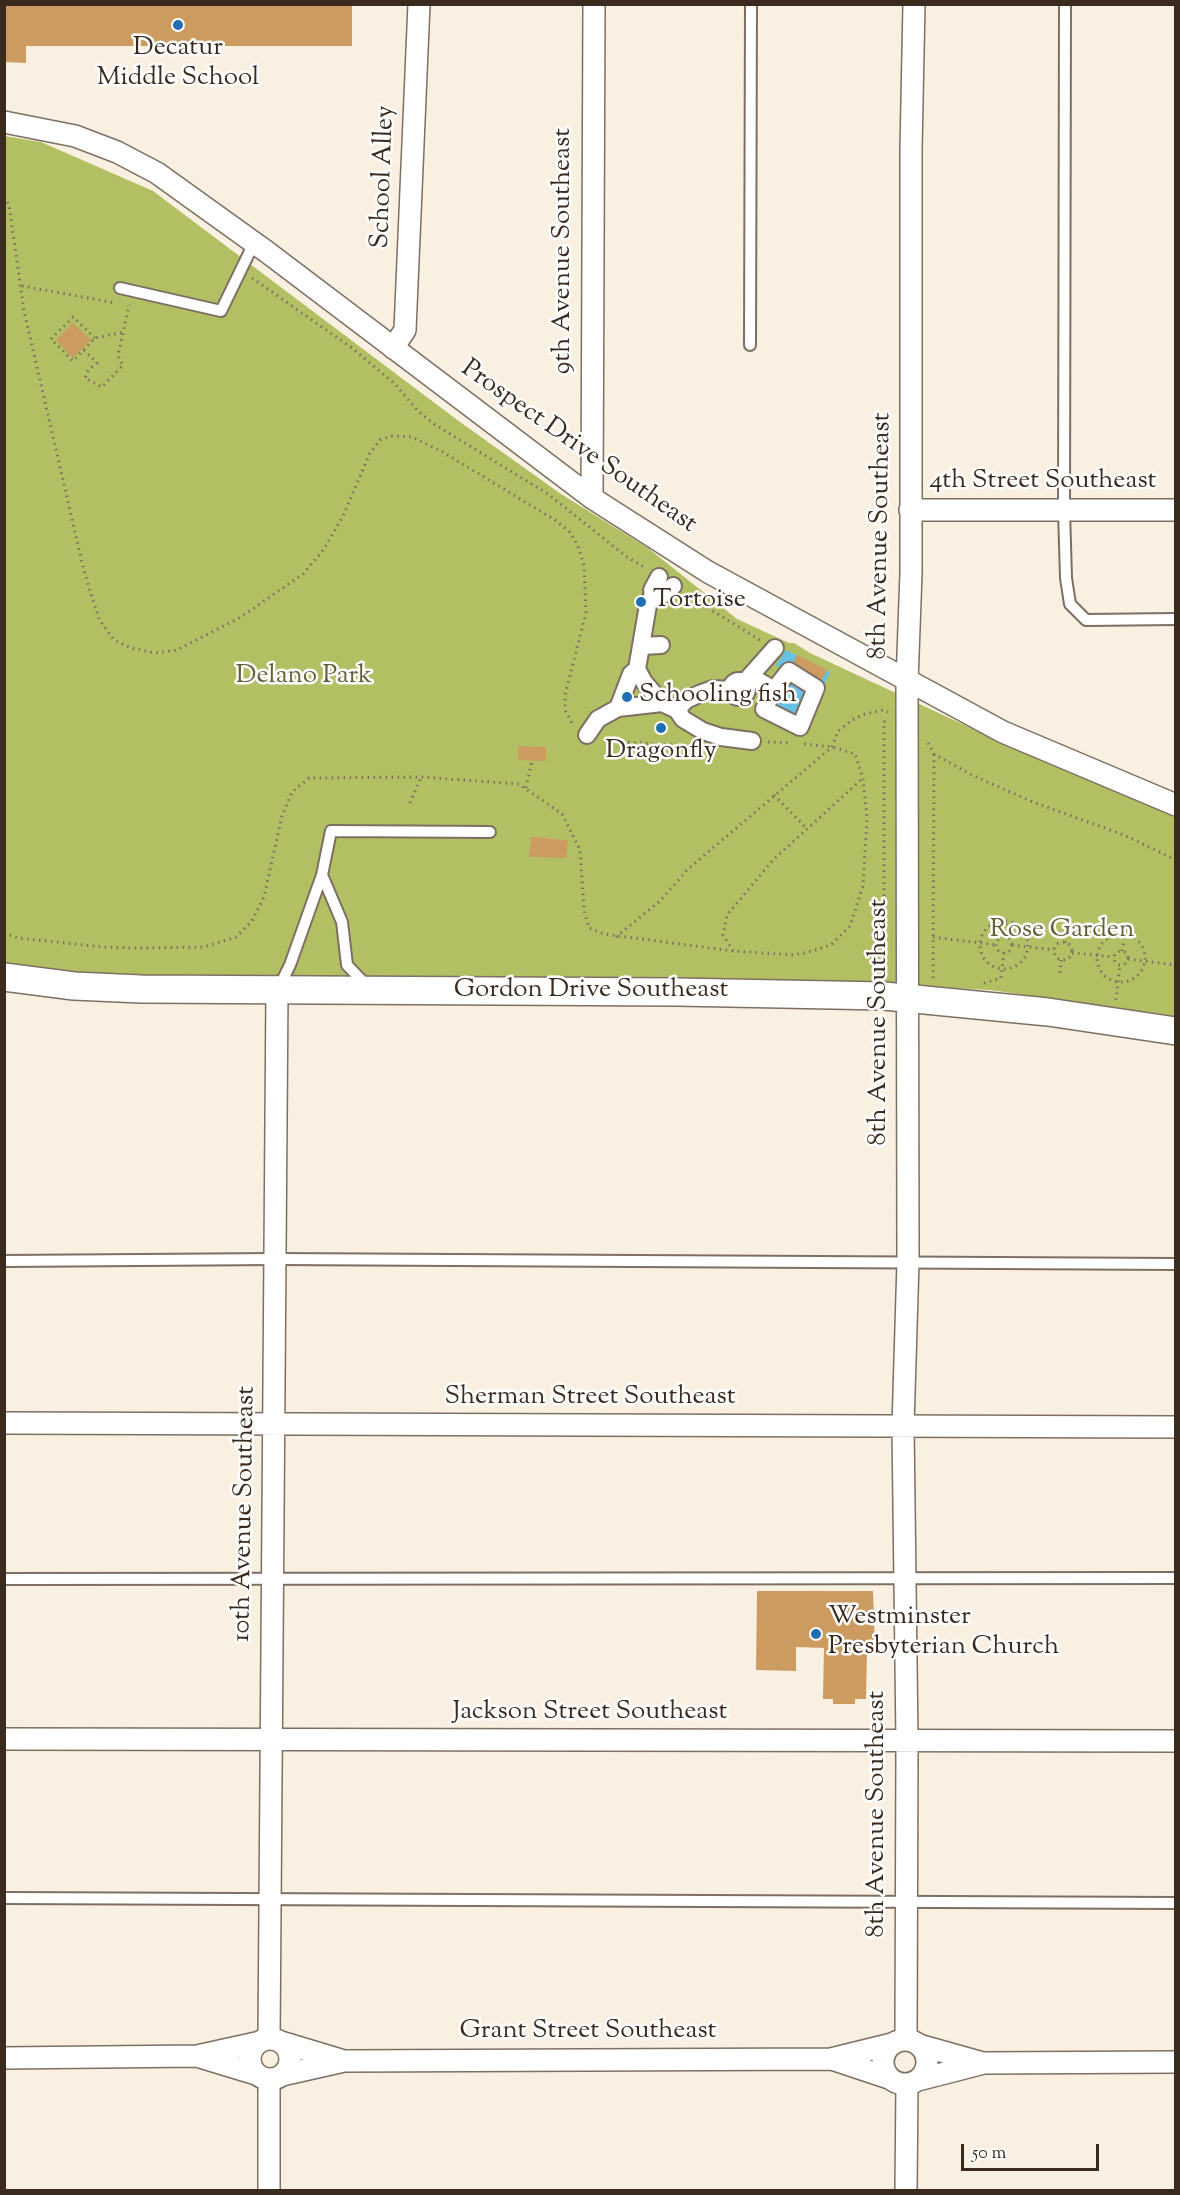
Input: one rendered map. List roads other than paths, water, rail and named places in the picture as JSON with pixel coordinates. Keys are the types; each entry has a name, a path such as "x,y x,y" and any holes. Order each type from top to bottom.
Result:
{"street":[{"name":"School Alley","path":"393,348 405,330 419,4"},
{"name":"9th Avenue Southeast","path":"592,498 594,4"},
{"name":"8th Avenue Southeast","path":"906,2043 907,1741 903,1426 908,1262 907,682 914,4"},
{"name":"Prospect Drive Southeast","path":"4,122 75,136 117,152 157,173 254,243 592,498 708,572 907,682 1003,732 1176,805"},
{"name":"4th Street Southeast","path":"910,510 1176,510"},
{"path":"618,708 632,674 637,669 652,590 666,581"},
{"path":"642,646 661,645"},
{"path":"742,683 775,648"},
{"path":"637,669 683,719 703,731 721,737 752,741"},
{"path":"587,735 598,719 618,708 670,706 713,689 742,683 774,690"},
{"name":"Gordon Drive Southeast","path":"4,977 74,986 277,990 688,992 908,998 1114,1020 1176,1031"},
{"name":"10th Avenue Southeast","path":"269,2041 277,990"},
{"name":"Sherman Street Southeast","path":"4,1424 1176,1427"},
{"name":"Jackson Street Southeast","path":"4,1739 1176,1741"},
{"path":"269,2041 290,2058 290,2065 269,2076 249,2062 252,2049 269,2041"},
{"name":"Grant Street Southeast","path":"4,2058 197,2056 269,2041 344,2061"},
{"path":"906,2043 984,2063"},
{"path":"905,2081 923,2075 927,2063 906,2043"},
{"path":"906,2043 883,2060 905,2081 906,2190"},
{"name":"Grant Street Southeast","path":"197,2056 269,2076 344,2061 831,2059 906,2043"},
{"name":"Grant Street Southeast","path":"831,2059 905,2081"},
{"path":"905,2081 984,2063 1176,2062"},
{"path":"269,2076 269,2190"}],"lane":[{"path":"750,345 751,4"},
{"path":"1065,4 1064,510 1066,578 1070,604 1086,620 1176,619"},
{"path":"120,288 221,311 254,243"},
{"path":"277,990 290,965 322,875 331,831 490,832"},
{"path":"322,875 342,922 347,965 372,990"},
{"path":"4,1261 276,1259 1176,1264"},
{"path":"4,1579 1176,1578"},
{"path":"4,1898 1176,1903"}],"water":[{"path":"786,650 830,672 801,737 777,724 773,685 782,670 776,665"}],"place":[{"name":"Decatur Middle School","path":"178,25"},
{"name":"Tortoise","path":"641,602"},
{"name":"Schooling fish","path":"627,697"},
{"name":"Dragonfly","path":"661,728"},
{"name":"Westminster Presbyterian Church","path":"816,1634"}],"park label":[{"name":"Delano Park","path":"304,678"},
{"name":"Rose Garden","path":"1062,932"}]}
